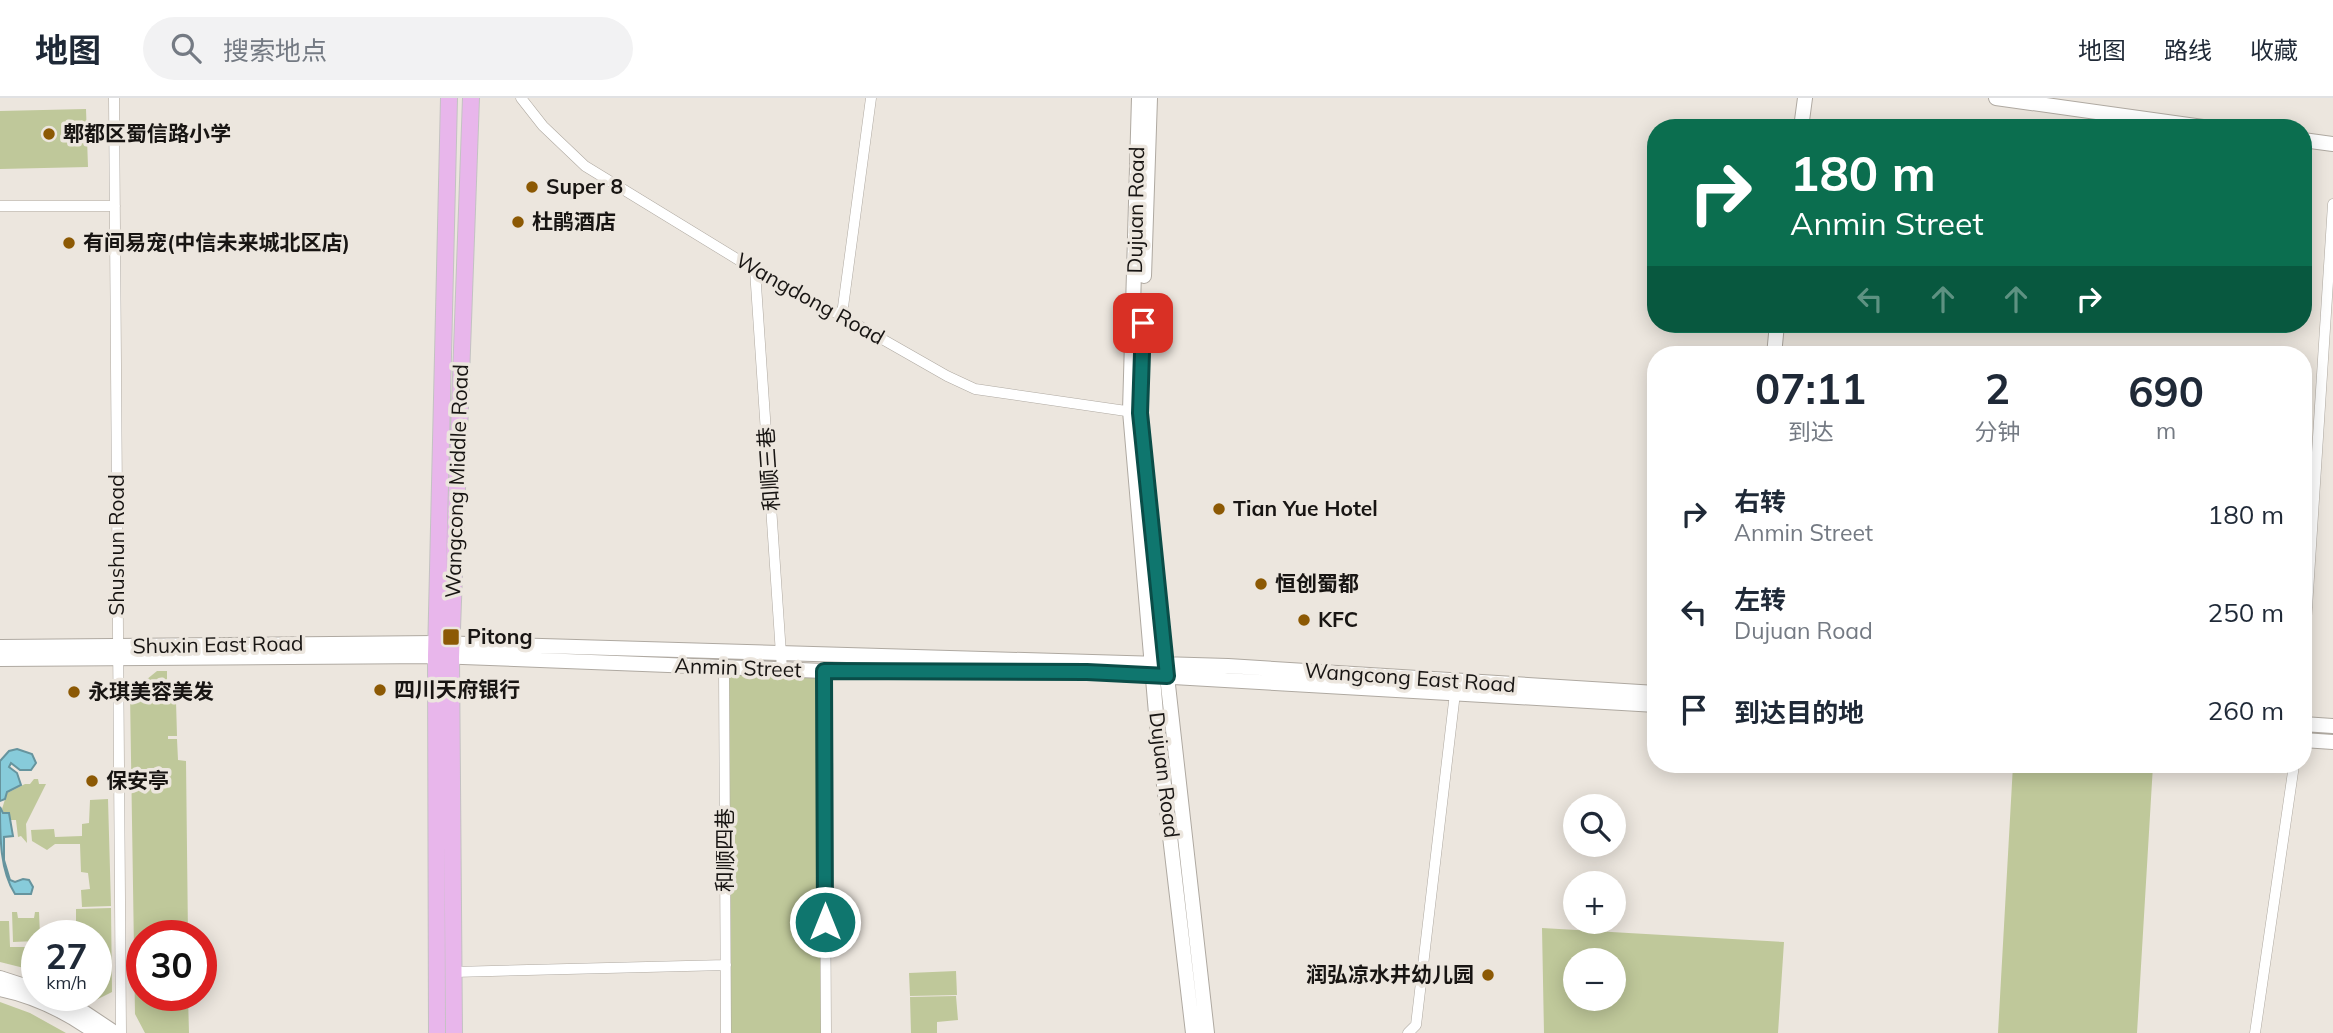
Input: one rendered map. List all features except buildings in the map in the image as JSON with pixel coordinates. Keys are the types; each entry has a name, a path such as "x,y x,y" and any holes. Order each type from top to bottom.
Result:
{"main road":[{"name":"Wangcong Middle Road","path":"437,1033 449,98"},
{"name":"Wangcong Middle Road","path":"454,1033 444,650 471,98"},
{"name":"Dujuan Road","path":"1139,98 1135,412 1194,1033"},
{"name":"Dujuan Road","path":"1135,412 1150,98"},
{"path":"1802,119 1805,98"},
{"path":"1996,98 2146,119"},
{"path":"2312,141 2333,144"},
{"name":"Shuxin East Road","path":"0,647 118,652 444,650"},
{"name":"Anmin Street","path":"444,650 781,653 1159,670"},
{"name":"Anmin Street","path":"444,650 724,668 824,671 1159,670"},
{"name":"Shuxin East Road","path":"0,659 118,652"},
{"name":"Dujuan Road","path":"1159,670 1207,1033"},
{"name":"Wangcong East Road","path":"1159,670 1647,704"},
{"name":"Wangcong East Road","path":"1159,670 1647,694"},
{"path":"2312,725 2333,726"},
{"path":"2312,740 2333,741"},
{"path":"0,978 21,985"},
{"path":"0,989 41,1002 73,1017 96,1033"},
{"path":"81,1011 115,1033"}],"street":[{"name":"Shushun Road","path":"114,98 121,1033"},
{"name":"Wangdong Road","path":"521,98 543,126 585,166 755,270 947,376 975,390 1135,412"},
{"path":"840,315 844,307 871,98"},
{"path":"2312,530 2333,204"},
{"path":"0,206 114,206"},
{"name":"和顺三巷","path":"755,270 782,669"},
{"name":"和顺四巷","path":"724,668 726,1033"},
{"path":"824,671 826,1033"},
{"path":"1408,1033 1416,1025 1455,693"},
{"path":"2255,1033 2293,773"},
{"path":"454,972 726,965"}],"green space":[{"path":"86,109 88,167 0,169 0,111"},
{"path":"157,671 167,671 167,701 176,701 177,736 168,736 168,739 177,739 178,760 186,761 188,920 134,920 130,693"},
{"path":"726,673 820,675 821,1033 728,1033"},
{"path":"2013,773 2153,773 2137,1033 1998,1033"},
{"path":"34,779 38,779 39,784 46,784 26,824 27,843 21,836 18,837 16,820 10,820 10,813 4,813 2,809 7,793 30,784"},
{"path":"108,799 111,906 82,907 81,890 90,889 88,873 81,872 80,844 55,844 47,850 32,841 31,830 54,829 55,837 82,836 82,824 89,823 90,800"},
{"path":"111,908 111,920 76,920 76,909"},
{"path":"12,912 17,912 18,918 34,918 35,912 39,912 39,920 21,920 21,942 13,942"},
{"path":"0,921 9,921 10,947 21,947 21,967 0,962"},
{"path":"1542,928 1563,929 1563,934 1626,933 1784,942 1778,1033 1544,1033"},
{"path":"956,971 957,995 910,996 909,973"},
{"path":"956,996 958,1020 937,1022 937,1033 911,1033 910,997"},
{"path":"0,1002 30,1013 66,1033 0,1033"},
{"path":"135,1011 188,1011 189,1033 145,1033"}],"water":[{"path":"17,749 32,754 36,763 31,770 20,770 11,763 9,767 17,773 21,785 7,792 5,799 0,801 0,761 9,751"},
{"path":"0,807 3,813 9,813 13,836 4,837 4,860 10,880 29,880 33,887 31,894 15,894 6,875 1,842"}],"place":[{"name":"郫都区蜀信路小学","path":"49,134"},
{"name":"Super 8","path":"532,187"},
{"name":"杜鹃酒店","path":"518,222"},
{"name":"有间易宠(中信未来城北区店)","path":"69,243"},
{"name":"Tian Yue Hotel","path":"1219,509"},
{"name":"恒创蜀都","path":"1261,584"},
{"name":"KFC","path":"1304,620"},
{"name":"Pitong","path":"451,637"},
{"name":"四川天府银行","path":"380,690"},
{"name":"永琪美容美发","path":"74,692"},
{"name":"保安亭","path":"92,781"},
{"name":"润弘凉水井幼儿园","path":"1488,975"}],"route":[{"path":"825,922 824,671 1087,672 1167,676 1140,413 1143,323"}]}
